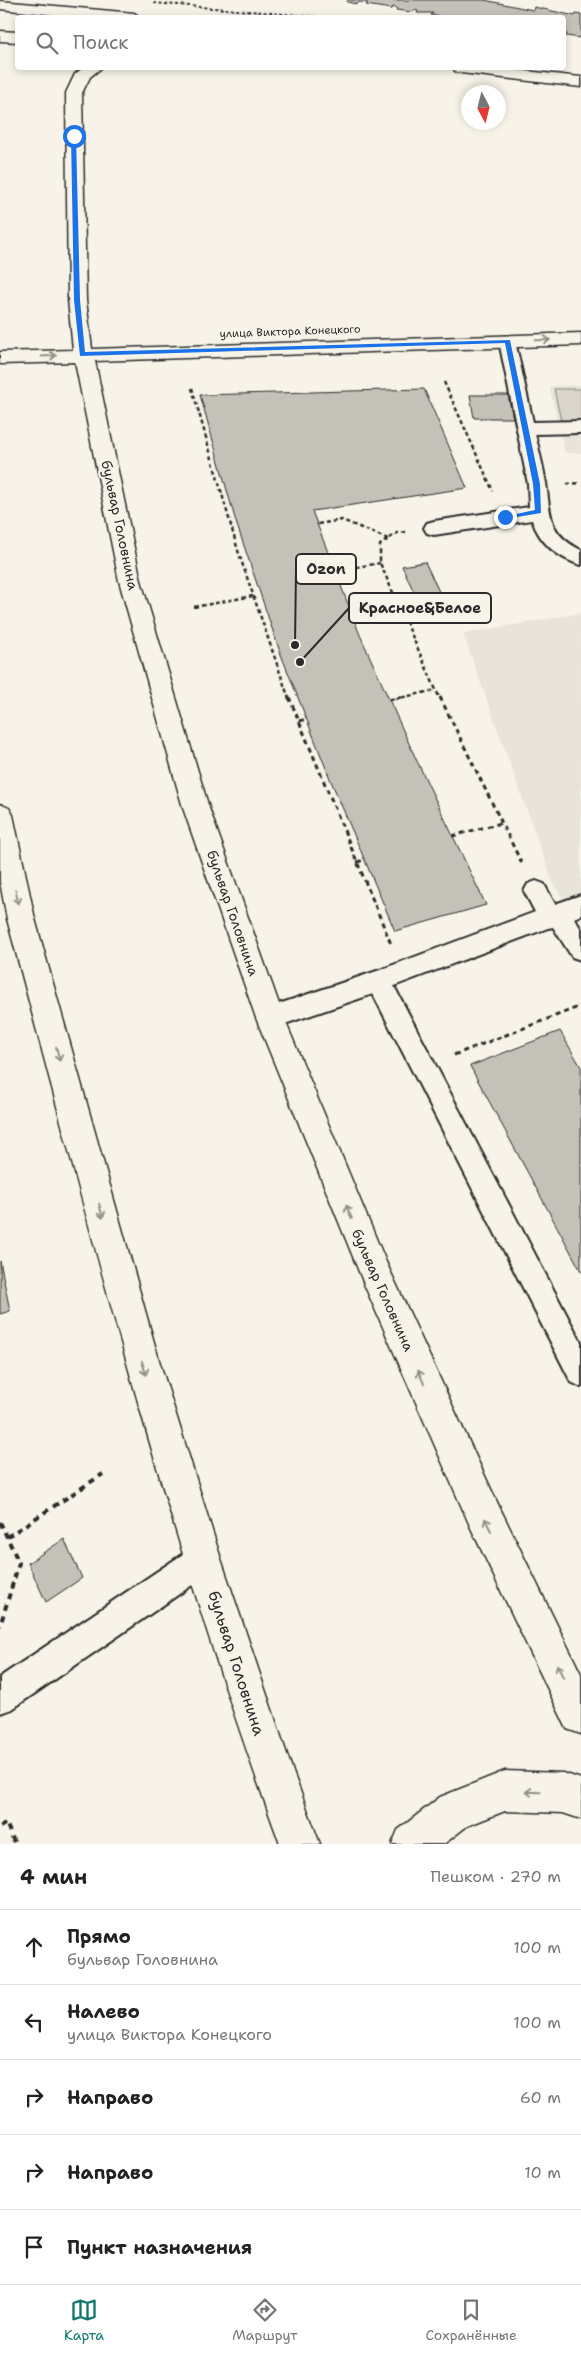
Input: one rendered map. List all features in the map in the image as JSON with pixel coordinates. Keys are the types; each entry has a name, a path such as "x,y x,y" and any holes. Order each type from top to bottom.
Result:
{"street":[{"path":"0,5 103,15"},
{"path":"0,16 15,17"},
{"path":"0,36 15,37"},
{"path":"566,66 581,69"},
{"name":"бульвар Головнина","path":"90,70 83,74 74,93 77,281 81,346 130,581 196,808 270,1018 375,1273 483,1513 581,1715"},
{"path":"478,70 581,82"},
{"name":"улица Виктора Конецкого","path":"0,358 81,346 581,322"},
{"name":"улица Виктора Конецкого","path":"0,341 81,346 581,339"},
{"name":"бульвар Головнина","path":"0,815 29,947 142,1360 203,1559 273,1772 300,1844"},
{"path":"412,1844 454,1811 506,1791 563,1793 581,1799"}],"lane":[{"path":"508,341 536,484 539,512 545,530 561,548 581,558"},
{"path":"525,428 581,427"},
{"path":"434,528 539,512"},
{"path":"536,891 581,950"},
{"path":"270,1018 391,976 581,905"},
{"path":"391,976 424,1067 581,1372"},
{"path":"0,1697 137,1602 203,1559"}],"path":[{"path":"153,3 295,15"},
{"path":"444,382 505,517"},
{"path":"192,388 229,523 253,596 299,721 356,862 391,976"},
{"path":"318,524 342,520 388,539"},
{"path":"434,528 397,533 380,545 380,563 436,690 536,891"},
{"path":"336,571 380,563"},
{"path":"250,586 257,585"},
{"path":"194,607 253,596"},
{"path":"389,700 436,690"},
{"path":"299,721 306,720"},
{"path":"452,836 501,823"},
{"path":"356,862 364,860"},
{"path":"424,1067 581,1006"},
{"path":"7,1538 103,1474"},
{"path":"0,1522 19,1563 0,1626"},
{"path":"0,1827 6,1823 15,1844"}],"shaded area":[{"path":"581,385 581,453 565,453 549,386"},
{"path":"554,389 581,389 581,421 561,421"},
{"path":"581,613 581,927 554,885 463,634"}],"building":[{"path":"348,0 484,0 533,10 534,7 575,16 576,14 581,15 581,38 566,36 566,15 431,15 433,13 417,13 418,11 414,10 412,12 396,10 397,8 393,7 391,9 366,5 368,3 359,2 357,4 347,2"},
{"path":"424,389 467,488 312,511 360,635 416,759 486,905 395,931 331,781 280,652 236,522 200,395"},
{"path":"470,395 508,395 513,418 474,418"},
{"path":"425,562 442,598 419,603 402,566"},
{"path":"560,1031 581,1067 581,1271 470,1066"},
{"path":"0,1261 10,1311 0,1314"},
{"path":"64,1539 82,1578 46,1602 28,1563"}],"place":[{"name":"Ozon","path":"295,645"},
{"name":"Красное&Белое","path":"300,662"}],"route":[{"path":"74,136 77,300 82,354 508,341 536,484 539,512 505,517"}]}
